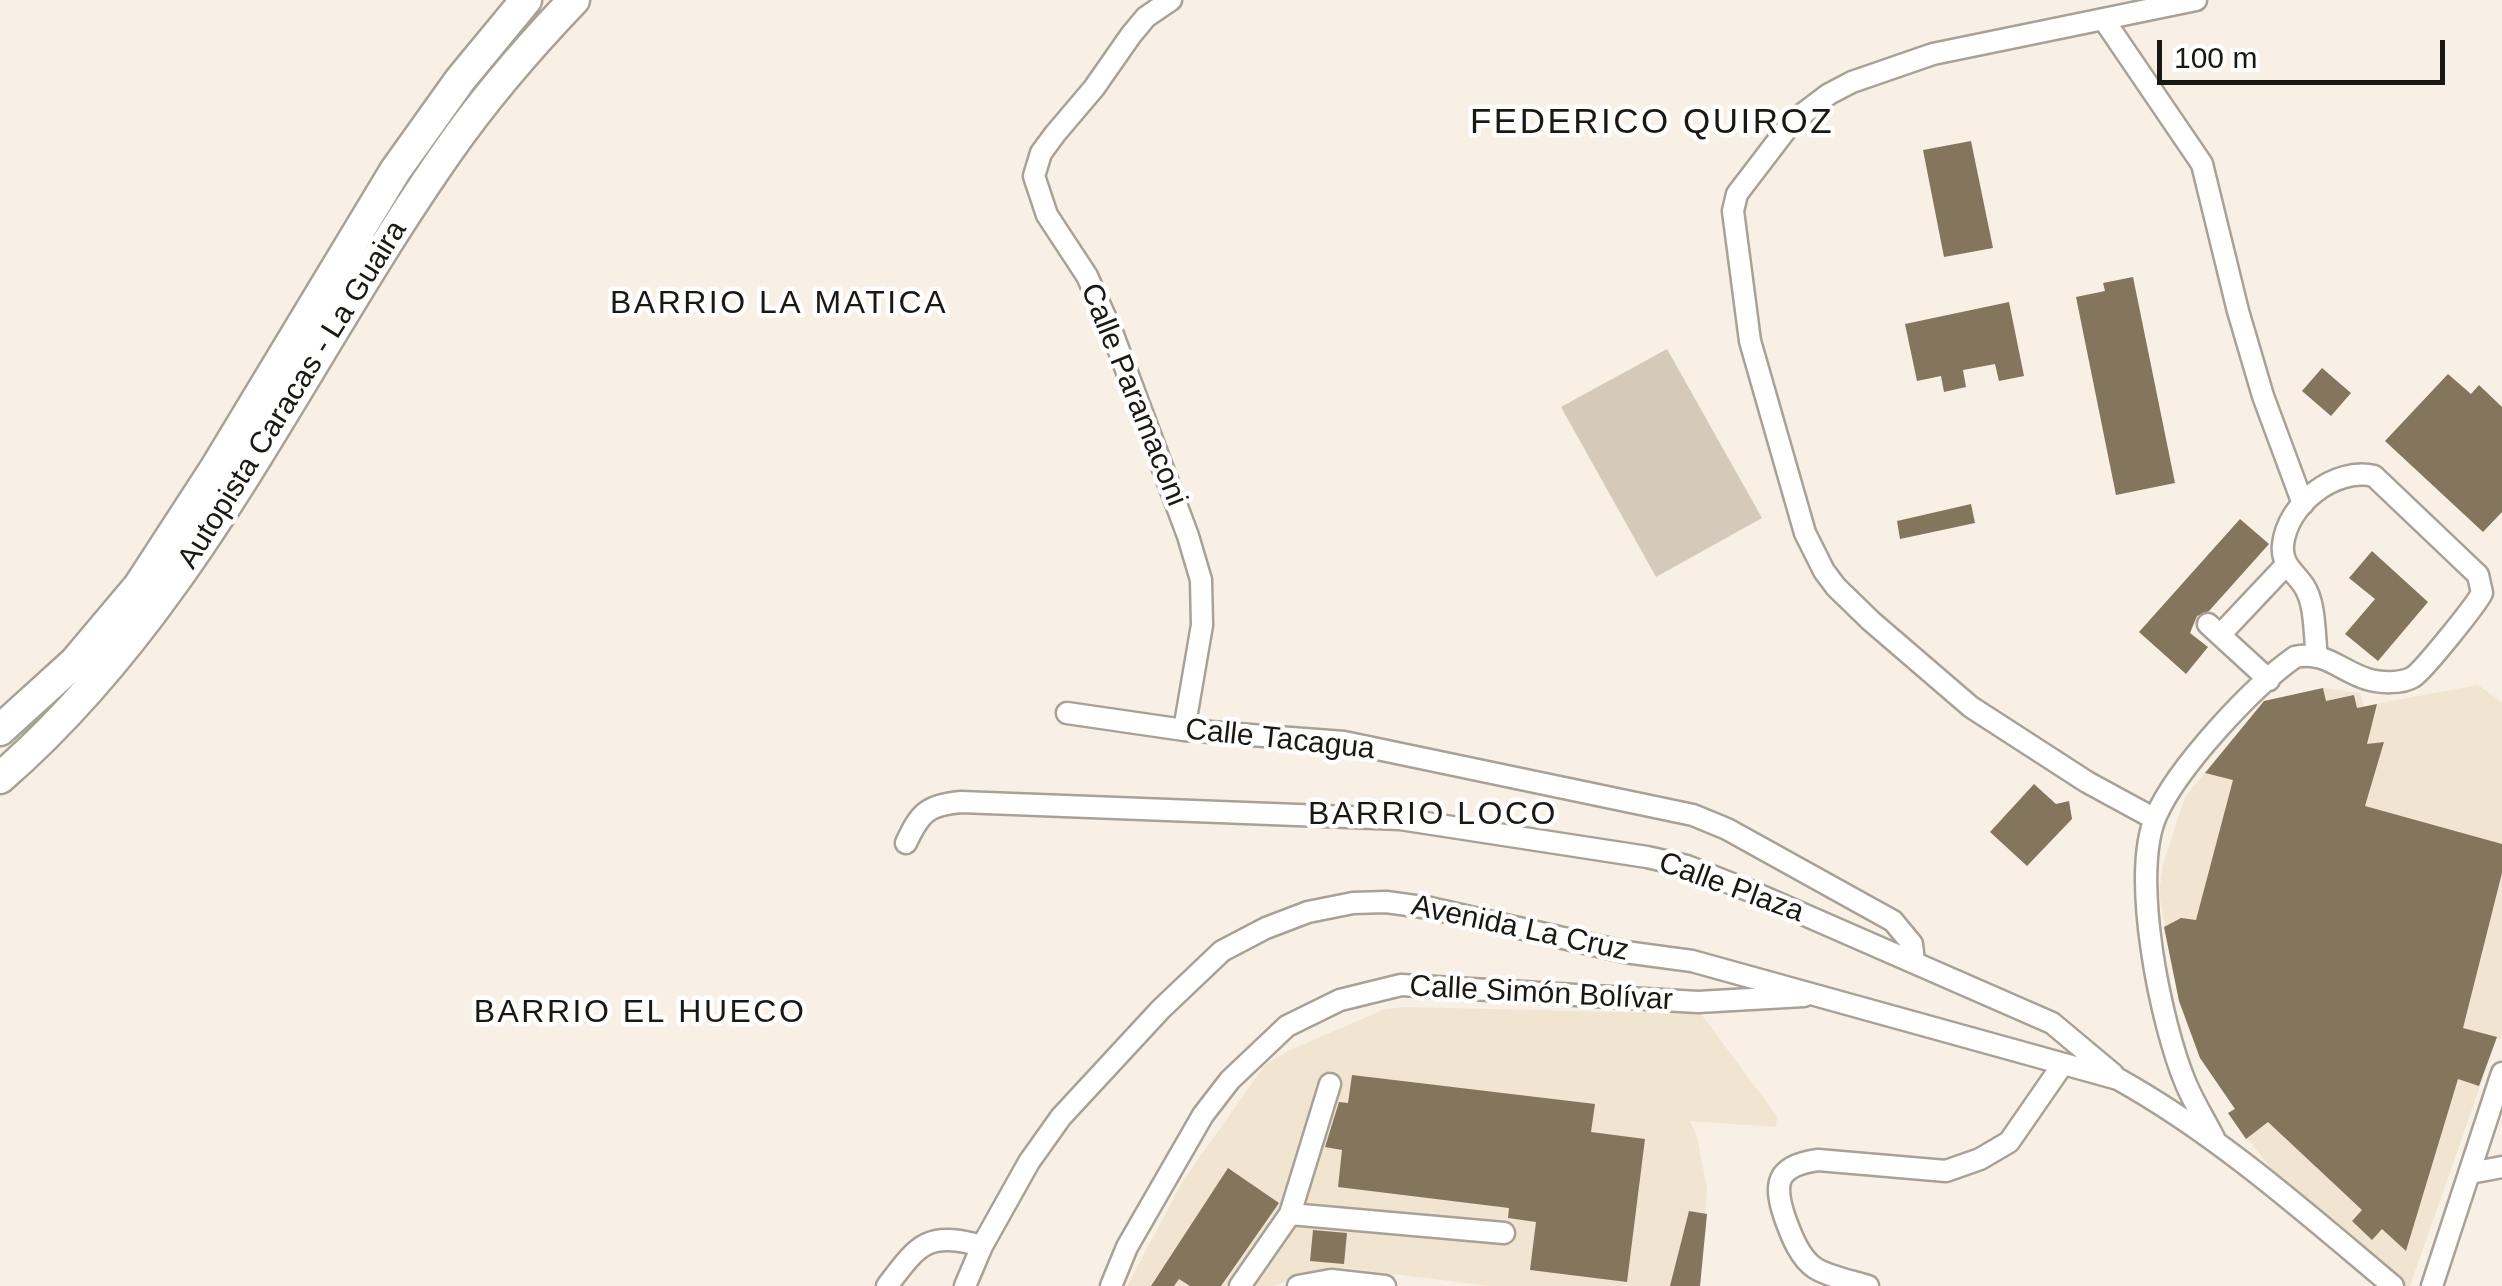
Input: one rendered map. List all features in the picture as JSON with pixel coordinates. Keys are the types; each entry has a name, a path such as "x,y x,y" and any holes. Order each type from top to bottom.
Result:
{"highway":[{"name":"Autopista Caracas - La Guaira","path":"0,730 75,662 138,586 215,469 416,140 526,0"},
{"name":"Autopista Caracas - La Guaira","path":"0,778 40,744 94,688 161,602 448,151 510,72 574,0"}],"street":[{"name":"Calle Paramaconi","path":"1171,0 1146,16 1131,35 1094,88 1054,134 1041,154 1034,176 1047,215 1087,276 1112,332 1201,580 1202,624 1184,730"},
{"path":"2155,819 2087,782 1971,707 1871,621 1824,571 1805,533 1750,341 1733,228 1737,194 1792,122 1829,94 1884,69 1934,54 2120,12 2196,0"},
{"path":"2120,12 2202,164 2258,379 2303,504"},
{"path":"2217,1145 2186,1082 2157,974 2148,912 2146,860 2155,819 2178,775 2295,657 2326,658 2368,680 2391,682 2412,678 2478,602 2482,583 2478,574 2374,476 2358,472 2326,483 2303,504 2283,545 2286,565 2305,586 2309,598 2316,656"},
{"path":"2269,680 2214,630 2286,565"},
{"name":"Calle Tacagua","path":"1067,713 1184,730 1344,742 1693,814 1893,921 1912,944 1914,962"},
{"name":"Calle Plaza","path":"906,842 918,816 940,804 962,802 1400,819 1476,828 1687,866 2052,1023 2118,1079"},
{"name":"Avenida La Cruz","path":"964,1286 1029,1162 1061,1117 1120,1051 1222,951 1308,912 1353,902 1386,902 1430,908 1625,952 1692,961 2118,1079 2156,1100 2217,1145 2393,1286"},
{"name":"Calle Simón Bolívar","path":"1111,1286 1127,1247 1193,1132 1230,1080 1287,1026 1340,1000 1402,985 1698,1002 1819,996"},
{"path":"1868,1286 1814,1268 1793,1242 1778,1196 1783,1174 1803,1162 1818,1160 1946,1171 1980,1159 2009,1142 2062,1064"},
{"path":"2432,1286 2502,1073"},
{"path":"1240,1286 1290,1214 1330,1084"},
{"path":"2470,1173 2502,1167"},
{"path":"1290,1214 1504,1233"},
{"path":"887,1286 916,1248 934,1239 954,1238 982,1246"},
{"path":"1298,1286 1330,1280 1385,1286"}],"shaded area":[{"path":"1667,349 1762,518 1656,577 1561,407"},
{"path":"2478,685 2502,702 2502,1039 2497,1038 2410,1286 2406,1286 2282,1183 2228,1113 2234,1108 2200,1058 2179,1001 2159,894 2163,864 2185,797 2264,701 2323,688 2360,693 2364,706"},
{"path":"1385,1009 1701,1014 1777,1116 1776,1127 1690,1121 1707,1188 1700,1286 1489,1286 1344,1268 1306,1272 1275,1286 1127,1286 1184,1179 1265,1065"}],"building":[{"path":"1971,141 1993,248 1944,257 1923,150"},
{"path":"2133,277 2175,483 2116,495 2076,297 2105,291 2103,283"},
{"path":"2009,302 2024,376 1999,381 1995,364 1963,370 1966,387 1944,392 1941,376 1917,381 1905,324"},
{"path":"2322,368 2351,393 2331,416 2302,391"},
{"path":"2448,374 2471,394 2479,385 2502,407 2502,512 2483,532 2385,441"},
{"path":"1971,504 1975,523 1900,539 1897,521"},
{"path":"2240,519 2269,544 2209,611 2197,616 2190,633 2208,647 2186,674 2139,632"},
{"path":"2372,551 2428,602 2378,661 2345,634 2375,599 2349,578"},
{"path":"2323,688 2326,701 2354,695 2357,708 2377,704 2367,744 2384,742 2365,806 2502,844 2502,873 2463,1028 2497,1037 2479,1086 2458,1079 2406,1251 2382,1229 2372,1240 2352,1221 2362,1210 2268,1122 2246,1139 2228,1113 2235,1109 2200,1058 2179,1001 2164,927 2181,918 2196,920 2233,780 2205,773 2264,701"},
{"path":"2034,784 2056,804 2069,801 2072,819 2027,866 1990,832"},
{"path":"1352,1075 1595,1104 1591,1132 1645,1139 1627,1282 1530,1270 1536,1222 1508,1218 1509,1208 1338,1187 1342,1150 1325,1147 1339,1102 1348,1103"},
{"path":"1228,1168 1279,1203 1221,1286 1190,1286 1179,1279 1174,1286 1151,1286"},
{"path":"1689,1211 1707,1214 1700,1286 1670,1286"},
{"path":"1313,1230 1347,1233 1344,1264 1310,1261"}],"district":[{"name":"FEDERICO QUIROZ","path":"1652,123"},
{"name":"BARRIO LA MATICA","path":"779,304"},
{"name":"BARRIO LOCO","path":"1433,815"},
{"name":"BARRIO EL HUECO","path":"640,1013"}]}
